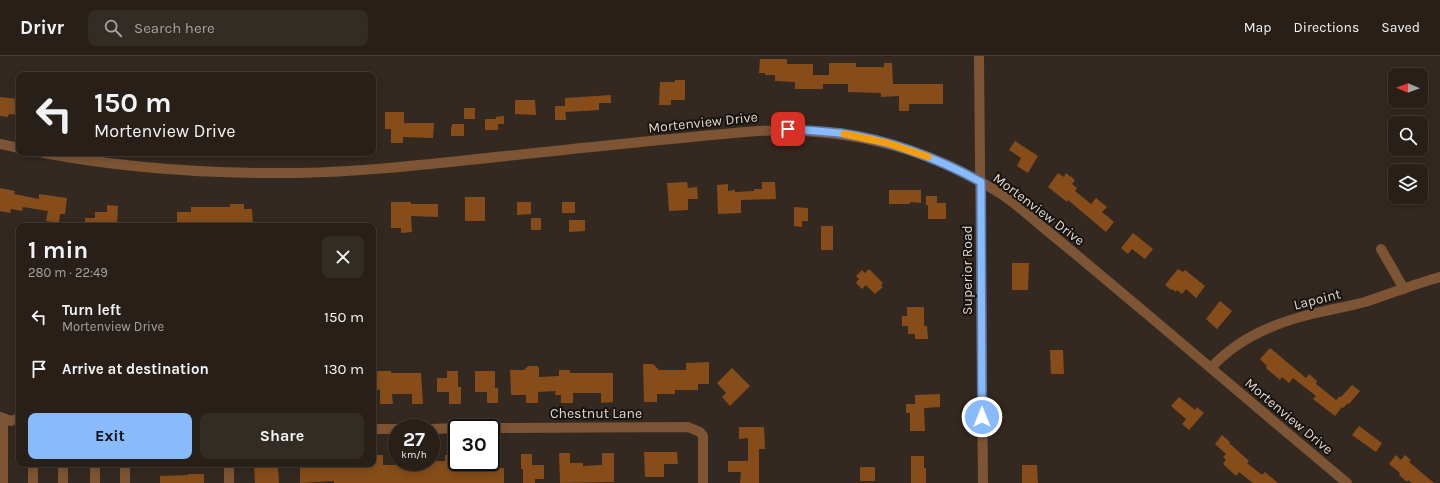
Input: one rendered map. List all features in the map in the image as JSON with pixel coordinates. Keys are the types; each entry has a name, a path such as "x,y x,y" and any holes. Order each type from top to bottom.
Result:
{"street":[{"name":"Superior Road","path":"979,56 983,483"},
{"name":"Mortenview Drive","path":"63,156 108,163 157,168 228,172 300,173 390,168 729,133 788,129 840,134 887,143 939,161 1000,193 1067,247 1347,483"},
{"path":"0,144 16,147"},
{"path":"1381,249 1404,289"},
{"name":"Lapoint","path":"1211,368 1221,357 1241,343 1259,332 1284,322 1309,314 1363,302 1440,277"},
{"path":"3,483 2,418 11,421 16,419"},
{"name":"Chestnut Lane","path":"500,428 688,427 700,432 702,436 704,447 703,483"},
{"path":"376,429 388,429"},
{"path":"33,467 33,483"},
{"path":"63,467 63,483"},
{"path":"95,467 95,483"},
{"path":"125,467 125,483"},
{"path":"229,467 229,483"}],"building":[{"path":"760,59 787,59 787,64 813,64 813,75 829,75 829,63 856,63 856,67 884,67 884,63 892,63 893,84 943,84 943,104 909,104 909,111 899,111 899,96 881,97 881,93 848,92 848,84 823,84 823,89 795,89 795,82 775,81 775,75 765,75 765,73 759,73"},
{"path":"675,80 685,80 685,100 671,100 671,105 659,105 660,82 675,82"},
{"path":"611,95 611,103 599,103 599,110 565,112 565,98"},
{"path":"0,97 16,99 16,115 9,114 8,117 0,116"},
{"path":"515,100 535,100 536,115 515,114"},
{"path":"555,106 565,106 566,120 555,120"},
{"path":"464,108 475,108 475,119 464,119"},
{"path":"385,112 404,112 404,123 434,123 433,138 403,137 403,143 391,143 391,129 385,129"},
{"path":"504,116 504,124 498,124 498,130 485,130 485,119 496,119 496,117"},
{"path":"452,124 464,124 464,136 451,136"},
{"path":"1015,141 1038,156 1028,173 1017,166 1021,158 1009,150"},
{"path":"1058,173 1064,177 1066,173 1075,180 1072,184 1077,188 1075,191 1091,204 1096,198 1107,207 1102,212 1114,222 1106,232 1068,200 1067,202 1048,187"},
{"path":"687,182 688,188 697,187 698,199 688,199 688,210 669,211 667,183"},
{"path":"762,182 775,182 776,199 741,200 741,213 718,214 717,185 728,184 728,191 754,191 754,189 762,189"},
{"path":"0,188 15,191 14,194 39,199 39,194 67,198 65,214 60,214 59,223 46,221 48,211 23,207 22,211 11,209 10,213 0,211"},
{"path":"889,190 921,190 921,203 910,202 910,204 889,204"},
{"path":"926,196 937,196 937,203 946,203 946,219 928,219 928,205 926,205"},
{"path":"465,197 485,197 485,221 465,221"},
{"path":"391,202 438,204 438,217 411,216 412,232 401,233 401,228 391,228"},
{"path":"517,202 531,202 531,214 517,215"},
{"path":"562,202 575,202 575,213 562,213"},
{"path":"230,204 244,204 244,209 252,209 253,223 177,223 177,212 191,212 191,207 230,207"},
{"path":"107,205 118,206 117,223 85,223 85,218 95,218 95,212 107,212"},
{"path":"794,207 808,208 808,221 802,221 802,227 794,226"},
{"path":"531,218 541,218 541,230 531,230"},
{"path":"569,220 585,220 585,231 569,232"},
{"path":"821,226 833,226 833,250 821,250"},
{"path":"1133,233 1153,249 1145,259 1132,249 1128,254 1121,248"},
{"path":"1012,263 1029,263 1028,290 1012,290"},
{"path":"869,269 883,283 881,285 883,287 875,294 866,285 862,289 856,283 859,279 856,276 862,270 865,273"},
{"path":"1178,269 1183,272 1185,270 1205,286 1196,298 1186,289 1182,294 1177,290 1176,292 1172,289 1171,290 1165,285"},
{"path":"1220,301 1232,311 1217,329 1206,319"},
{"path":"907,307 924,307 924,326 927,326 928,339 915,339 915,334 908,334 908,326 902,326 902,316 907,316"},
{"path":"1270,348 1306,378 1309,374 1317,381 1316,384 1336,400 1340,396 1341,397 1352,385 1360,391 1349,404 1348,403 1343,408 1342,407 1335,416 1313,399 1316,396 1293,378 1289,383 1282,377 1280,380 1266,368 1267,366 1260,359"},
{"path":"1050,350 1063,350 1064,374 1051,374"},
{"path":"709,362 709,384 698,384 698,390 675,390 675,394 657,394 657,402 644,402 643,364 653,364 659,370 686,370 686,363"},
{"path":"528,366 537,366 539,368 539,377 559,376 559,370 570,370 570,373 613,373 613,402 601,403 601,393 573,393 573,403 561,403 561,395 555,395 556,391 538,392 538,403 526,403 526,395 511,395 510,370 524,370"},
{"path":"732,368 750,386 730,406 722,397 726,393 717,383"},
{"path":"376,371 391,371 391,373 421,373 423,404 412,404 412,394 392,394 393,404 380,404 380,390 376,390"},
{"path":"447,371 458,371 458,387 461,387 461,404 449,404 449,392 437,392 437,378 447,378"},
{"path":"475,371 495,371 495,388 498,388 498,403 487,403 487,392 475,392"},
{"path":"940,394 940,407 924,408 925,431 910,431 910,413 906,413 906,404 915,404 915,395"},
{"path":"1179,397 1195,410 1197,407 1204,413 1189,430 1182,424 1186,419 1171,406"},
{"path":"1359,426 1382,443 1376,452 1352,435"},
{"path":"739,427 764,427 765,449 759,449 759,483 740,483 741,472 728,472 728,461 748,461 748,438 739,439"},
{"path":"1222,435 1249,461 1247,463 1262,475 1265,472 1278,483 1253,483 1239,472 1236,476 1223,464 1226,460 1223,457 1226,454 1215,444"},
{"path":"644,452 677,452 678,464 664,464 664,477 645,477"},
{"path":"559,453 570,453 570,463 583,463 583,466 602,465 602,453 614,453 614,482 560,483"},
{"path":"521,454 532,454 532,465 544,465 544,479 535,479 535,483 523,483"},
{"path":"376,455 383,455 383,465 388,465 388,471 440,471 440,461 445,461 445,455 448,455 448,471 500,471 500,468 504,468 504,483 334,483 334,481 300,483 300,467 376,467"},
{"path":"1396,455 1401,460 1405,455 1411,460 1409,462 1434,483 1412,483 1408,480 1407,482 1399,475 1400,473 1389,464"},
{"path":"911,456 924,456 926,483 911,483"},
{"path":"1022,465 1037,465 1038,483 1022,483"},
{"path":"254,467 278,467 279,483 255,483"},
{"path":"860,467 875,467 875,481 860,481"},
{"path":"204,474 204,483 160,483 160,476"}],"slow traffic":[{"path":"844,134 887,143 928,157"}],"route":[{"path":"788,129 820,131 867,138 887,143 939,161 981,182 982,417"}]}
